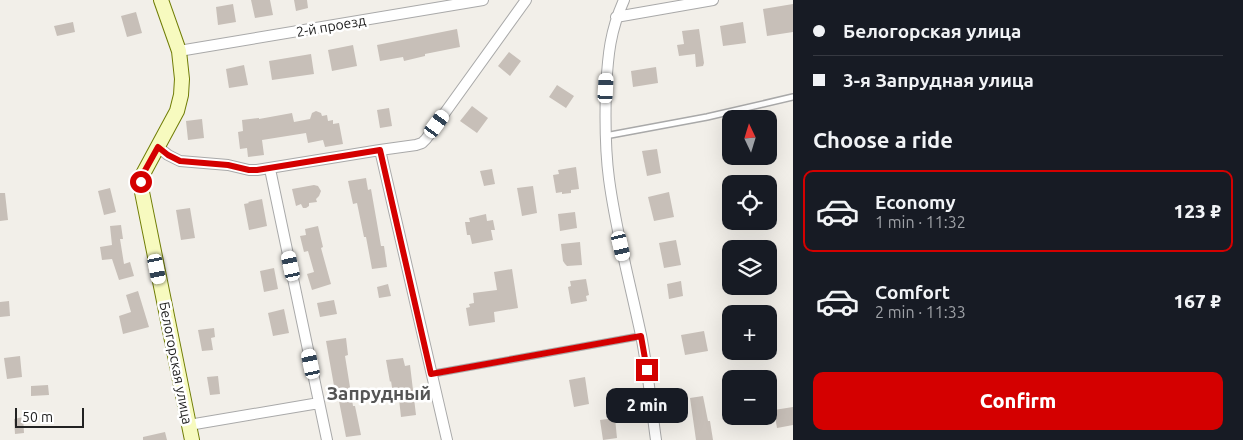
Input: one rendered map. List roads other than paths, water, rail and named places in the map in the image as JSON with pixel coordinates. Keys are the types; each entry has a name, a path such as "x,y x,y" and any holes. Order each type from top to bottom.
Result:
{"street":[{"name":"Белогорская улица","path":"161,0 179,51 182,79 181,95 177,111 143,174 141,182 192,440"},
{"name":"2-й проезд","path":"179,51 483,0"},
{"path":"158,147 180,161 228,165 249,170 270,169 422,143 526,0"},
{"path":"624,0 616,17 608,55 605,136 609,179 619,236 641,336 656,440"},
{"path":"616,17 713,0"},
{"path":"380,150 447,440"},
{"path":"270,169 327,440"},
{"path":"188,425 319,403"}],"lane":[{"path":"605,136 707,117 793,97"},
{"path":"431,374 641,336"}],"district":[{"name":"Запрудный","path":"379,393"}]}
